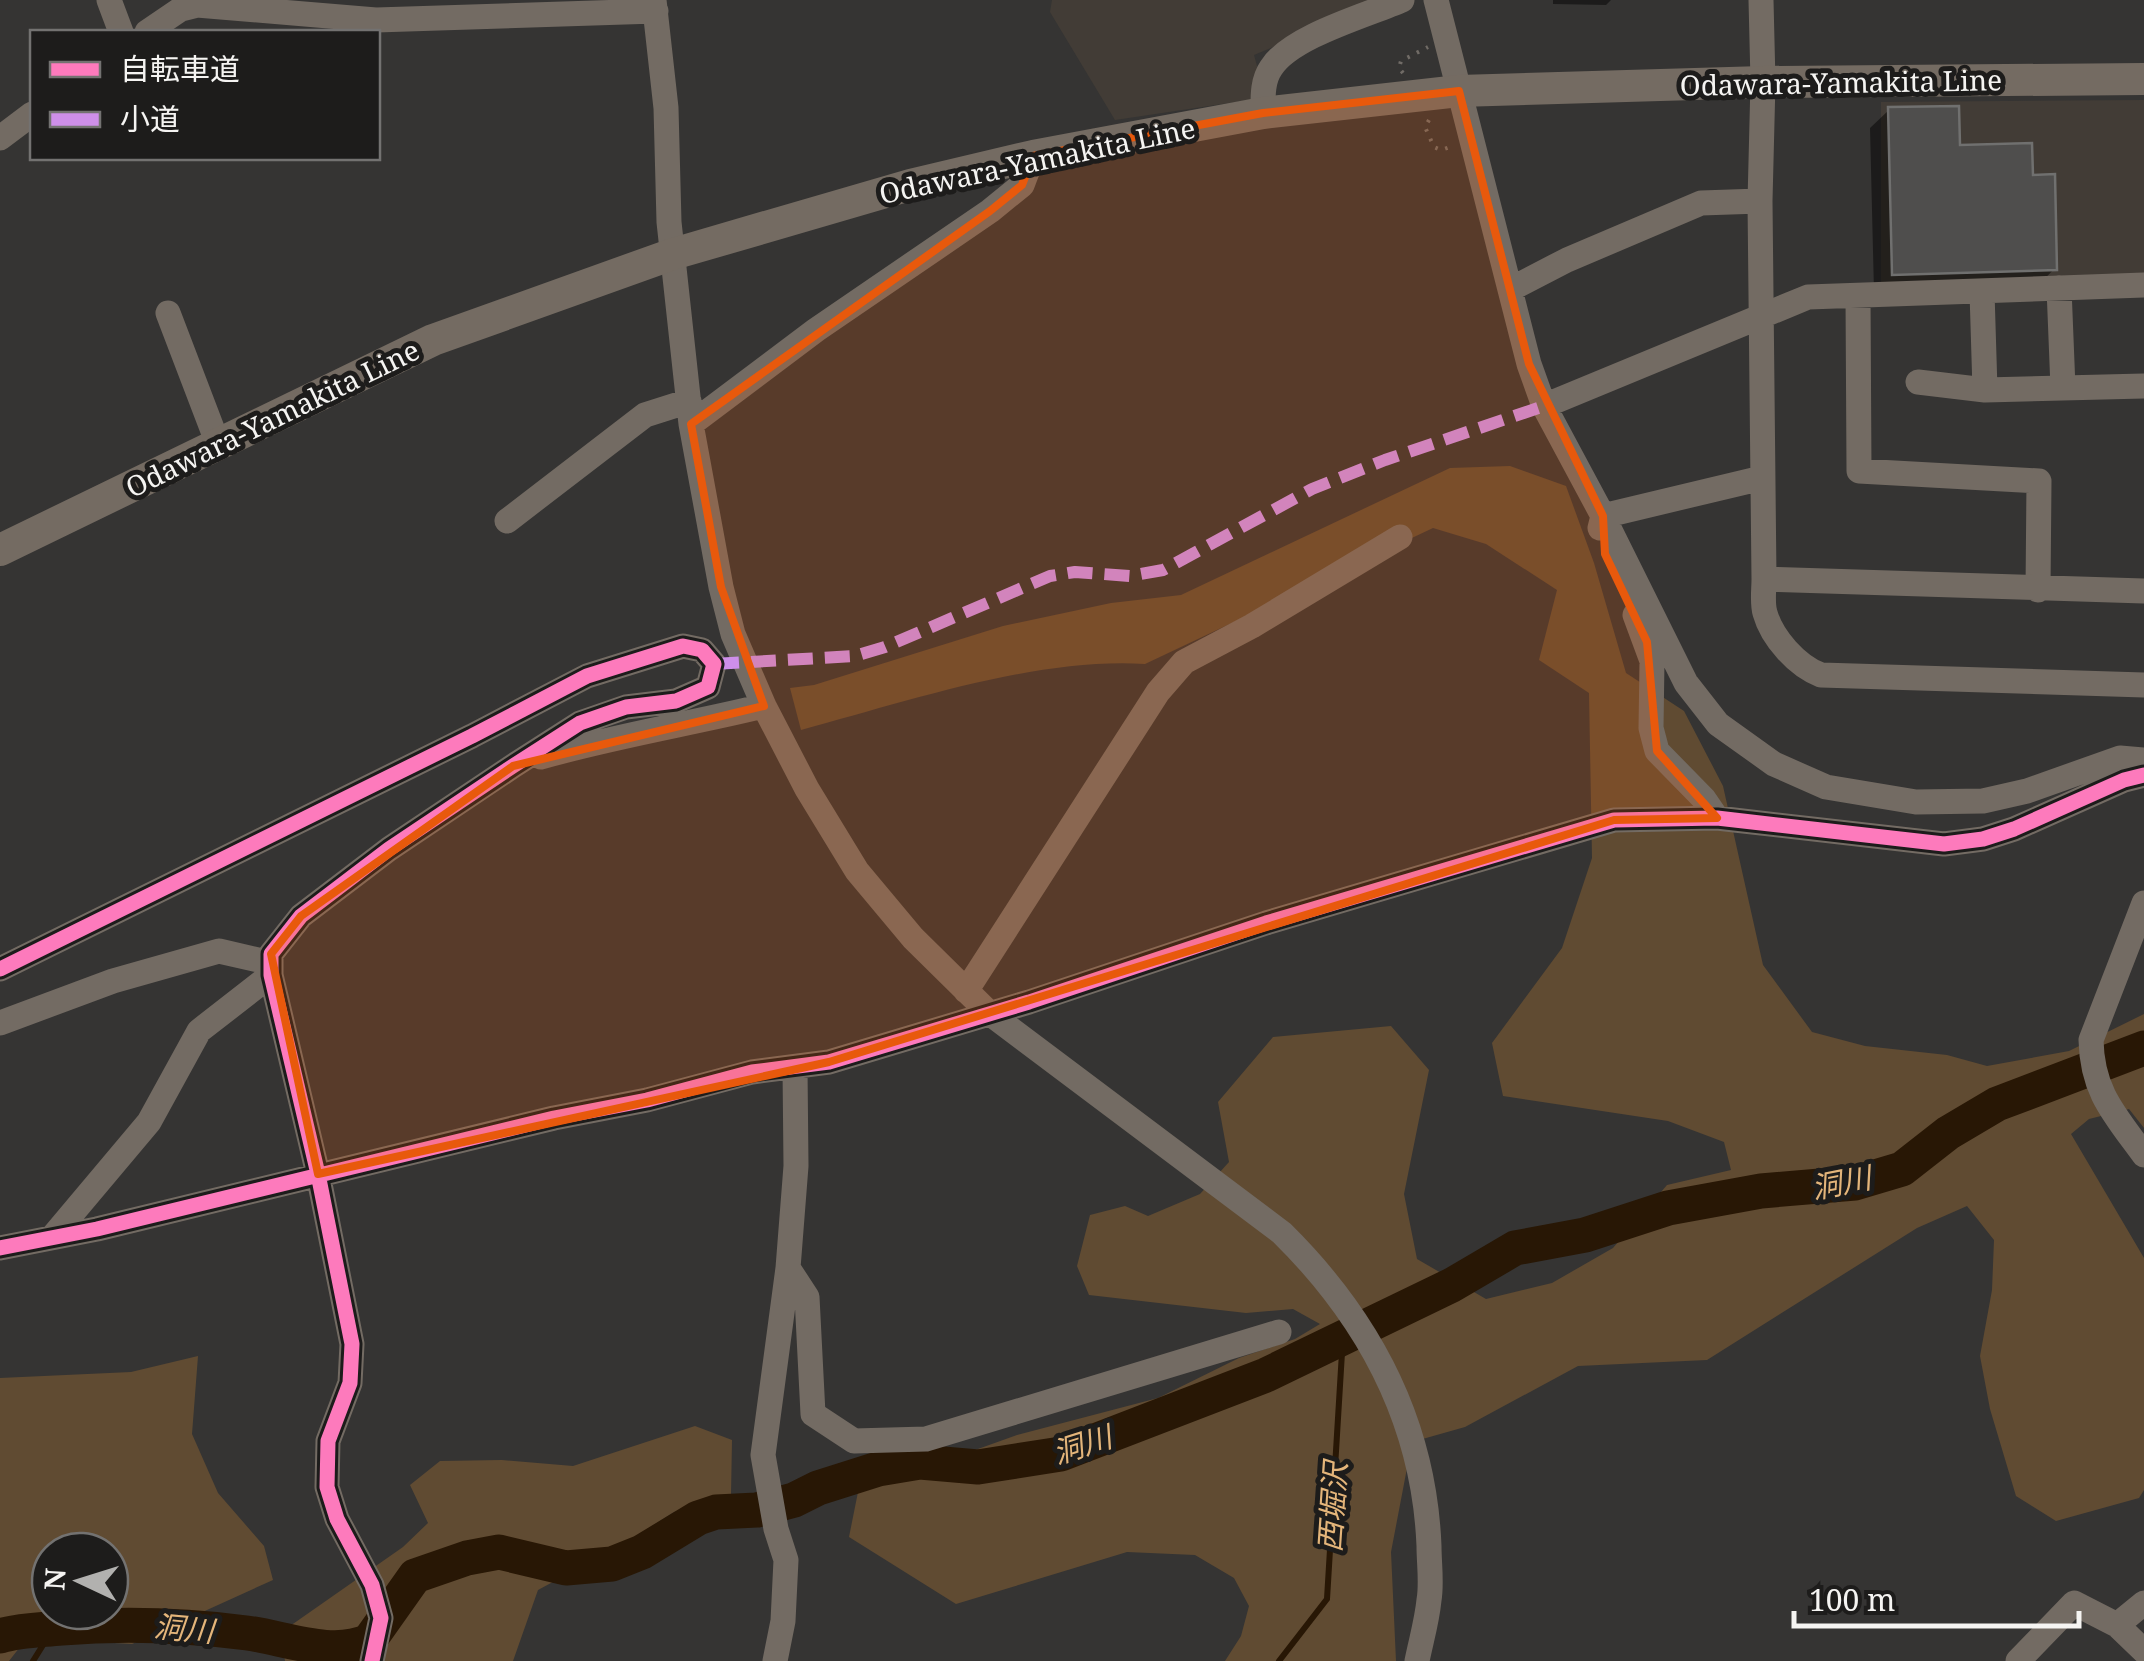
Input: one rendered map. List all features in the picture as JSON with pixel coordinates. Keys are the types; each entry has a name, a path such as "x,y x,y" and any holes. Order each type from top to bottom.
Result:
{"main road":[{"name":"Odawara-Yamakita Line","path":"0,550 433,340 672,254 910,185 1033,156 1263,113 1459,91 1763,82 2144,79"}],"street":[{"path":"109,0 120,30"},
{"path":"1263,113 1264,86 1272,66 1284,55 1300,43 1402,0"},
{"path":"1436,0 1459,91 1464,135 1544,406 1699,703 1718,724 1774,764 1826,787 1916,802 1983,801 2027,791 2120,758 2144,760"},
{"path":"1761,0 1764,612 1776,635 1806,669 1821,675 2144,685"},
{"path":"150,30 181,10 197,5 376,20 655,6 666,108 672,254 690,413 720,587 759,696 807,789 858,871 913,938 988,1012 1282,1233 1347,1305 1394,1391 1414,1445 1427,1504 1430,1597 1417,1661"},
{"path":"0,138 30,116"},
{"path":"507,521 645,415 690,413 990,211 1022,185 1033,156"},
{"path":"1512,289 1567,260 1700,202 1760,201"},
{"path":"1544,406 1808,297 2144,286"},
{"path":"2059,288 2064,388"},
{"path":"1982,292 1985,390"},
{"path":"1858,296 1859,472 2038,480 2038,590"},
{"path":"168,313 218,444"},
{"path":"1918,382 1985,390 2144,386"},
{"path":"1603,516 1762,478"},
{"path":"1603,516 1600,531 1605,554 1647,642 1652,662 1651,728 1657,751 1717,818"},
{"path":"966,990 1158,692 1184,662 1400,537"},
{"path":"1764,579 2144,592"},
{"path":"0,969 587,676 684,646 702,650 714,664 708,688 676,700 626,707 580,723 513,766 389,849 301,916 271,954 271,969 352,1344 350,1383 328,1441 327,1487 337,1519 372,1585 381,1618 372,1661"},
{"path":"513,766 610,737 682,726 759,696"},
{"path":"0,1248 97,1229 752,1072 828,1062 1266,923 1603,823 1645,817 1717,818 1944,844 1983,839 2014,829 2124,780 2144,775"},
{"path":"2144,903 2092,1040 2099,1092 2144,1155"},
{"path":"0,1023 113,980 219,951 271,969"},
{"path":"54,1235 150,1122 199,1031 271,969"},
{"path":"775,1661 784,1621 786,1560 776,1529 763,1455 788,1268 796,1166 795,1068"},
{"path":"788,1268 807,1297 813,1414 854,1441 926,1439 1279,1332"},
{"path":"2018,1661 2074,1603 2117,1626 2144,1651"},
{"path":"2117,1626 2144,1603"}],"path":[{"path":"1405,76 1399,68 1401,61 1424,47 1436,48"},
{"path":"1445,118 1464,135 1455,145 1440,150 1434,147 1426,127 1429,120 1445,118"}],"highlighted area":[{"path":"1459,91 1529,364 1603,516 1605,554 1647,642 1657,751 1717,818 1614,820 829,1062 318,1174 271,954 301,916 513,766 764,706 721,587 691,424 990,211 1022,185 1033,156 1263,113"}],"shaded area":[{"path":"1052,0 1386,0 1254,55 1260,77 1256,99 1115,120 1050,12"},
{"path":"2144,100 2144,276 1881,283 1881,102"},
{"path":"1510,466 1566,486 1594,563 1626,673 1684,711 1723,786 1763,965 1812,1032 1865,1046 1947,1055 1987,1066 2069,1051 2144,1014 2144,1128 2129,1109 2089,1119 2071,1134 2144,1258 2144,1490 2139,1498 2056,1521 2016,1496 1990,1409 1980,1356 1992,1290 1994,1240 1967,1206 1917,1228 1707,1360 1578,1366 1465,1427 1412,1442 1391,1552 1396,1661 1225,1661 1241,1636 1249,1606 1234,1578 1195,1555 1127,1552 956,1604 849,1537 858,1492 1017,1435 1158,1398 1239,1358 1295,1339 1320,1324 1293,1309 1246,1313 1089,1295 1077,1266 1090,1215 1125,1206 1148,1216 1200,1194 1229,1162 1218,1102 1273,1037 1391,1026 1429,1070 1404,1194 1417,1259 1486,1299 1552,1283 1613,1248 1667,1185 1731,1170 1724,1142 1668,1121 1503,1096 1492,1043 1562,948 1592,858 1589,693 1539,660 1557,590 1486,544 1433,528 1145,664 1060,667 1016,674 801,730 790,688 814,685 1003,626 1111,603 1181,595 1450,468"},
{"path":"198,1356 192,1434 218,1493 264,1546 273,1580 132,1644 27,1638 9,1661 0,1661 0,1378 131,1372"},
{"path":"695,1426 732,1440 731,1495 674,1512 538,1590 513,1661 285,1661 280,1633 403,1547 428,1523 410,1485 440,1461 502,1460 573,1466"}],"building":[{"path":"1959,106 1960,145 2032,143 2033,175 2055,174 2057,270 1892,275 1888,107"}],"waterway":[{"name":"洞川","path":"0,1636 61,1628 154,1626 247,1633 324,1647 355,1646 369,1641 415,1576 467,1558 499,1552 566,1568 612,1564 642,1552 698,1518 716,1512 757,1510 794,1500 878,1469 920,1462 978,1467 1061,1454 1266,1375 1452,1285 1515,1248 1585,1235 1668,1208 1761,1191 1855,1183 1902,1169 1948,1133 1997,1104 2144,1048"},
{"name":"西堀沢","path":"1279,1661 1327,1599 1343,1336"},
{"path":"33,1661 52,1631"}],"marked path":[{"path":"714,664 855,656 885,647 1050,576 1075,572 1130,576 1163,570 1312,489 1544,406"}],"cycle path":[{"path":"0,969 587,676 683,646 702,650 714,664 708,687 676,701 626,707 580,723 513,766 389,849 301,916 271,954 271,975 318,1174 352,1344 350,1383 328,1441 327,1487 337,1519 372,1585 381,1618 372,1661"},
{"path":"0,1248 97,1229 752,1072 829,1062 1029,1002 1266,923 1614,820 1717,818 1944,844 1983,839 2014,829 2124,780 2144,775"}]}
